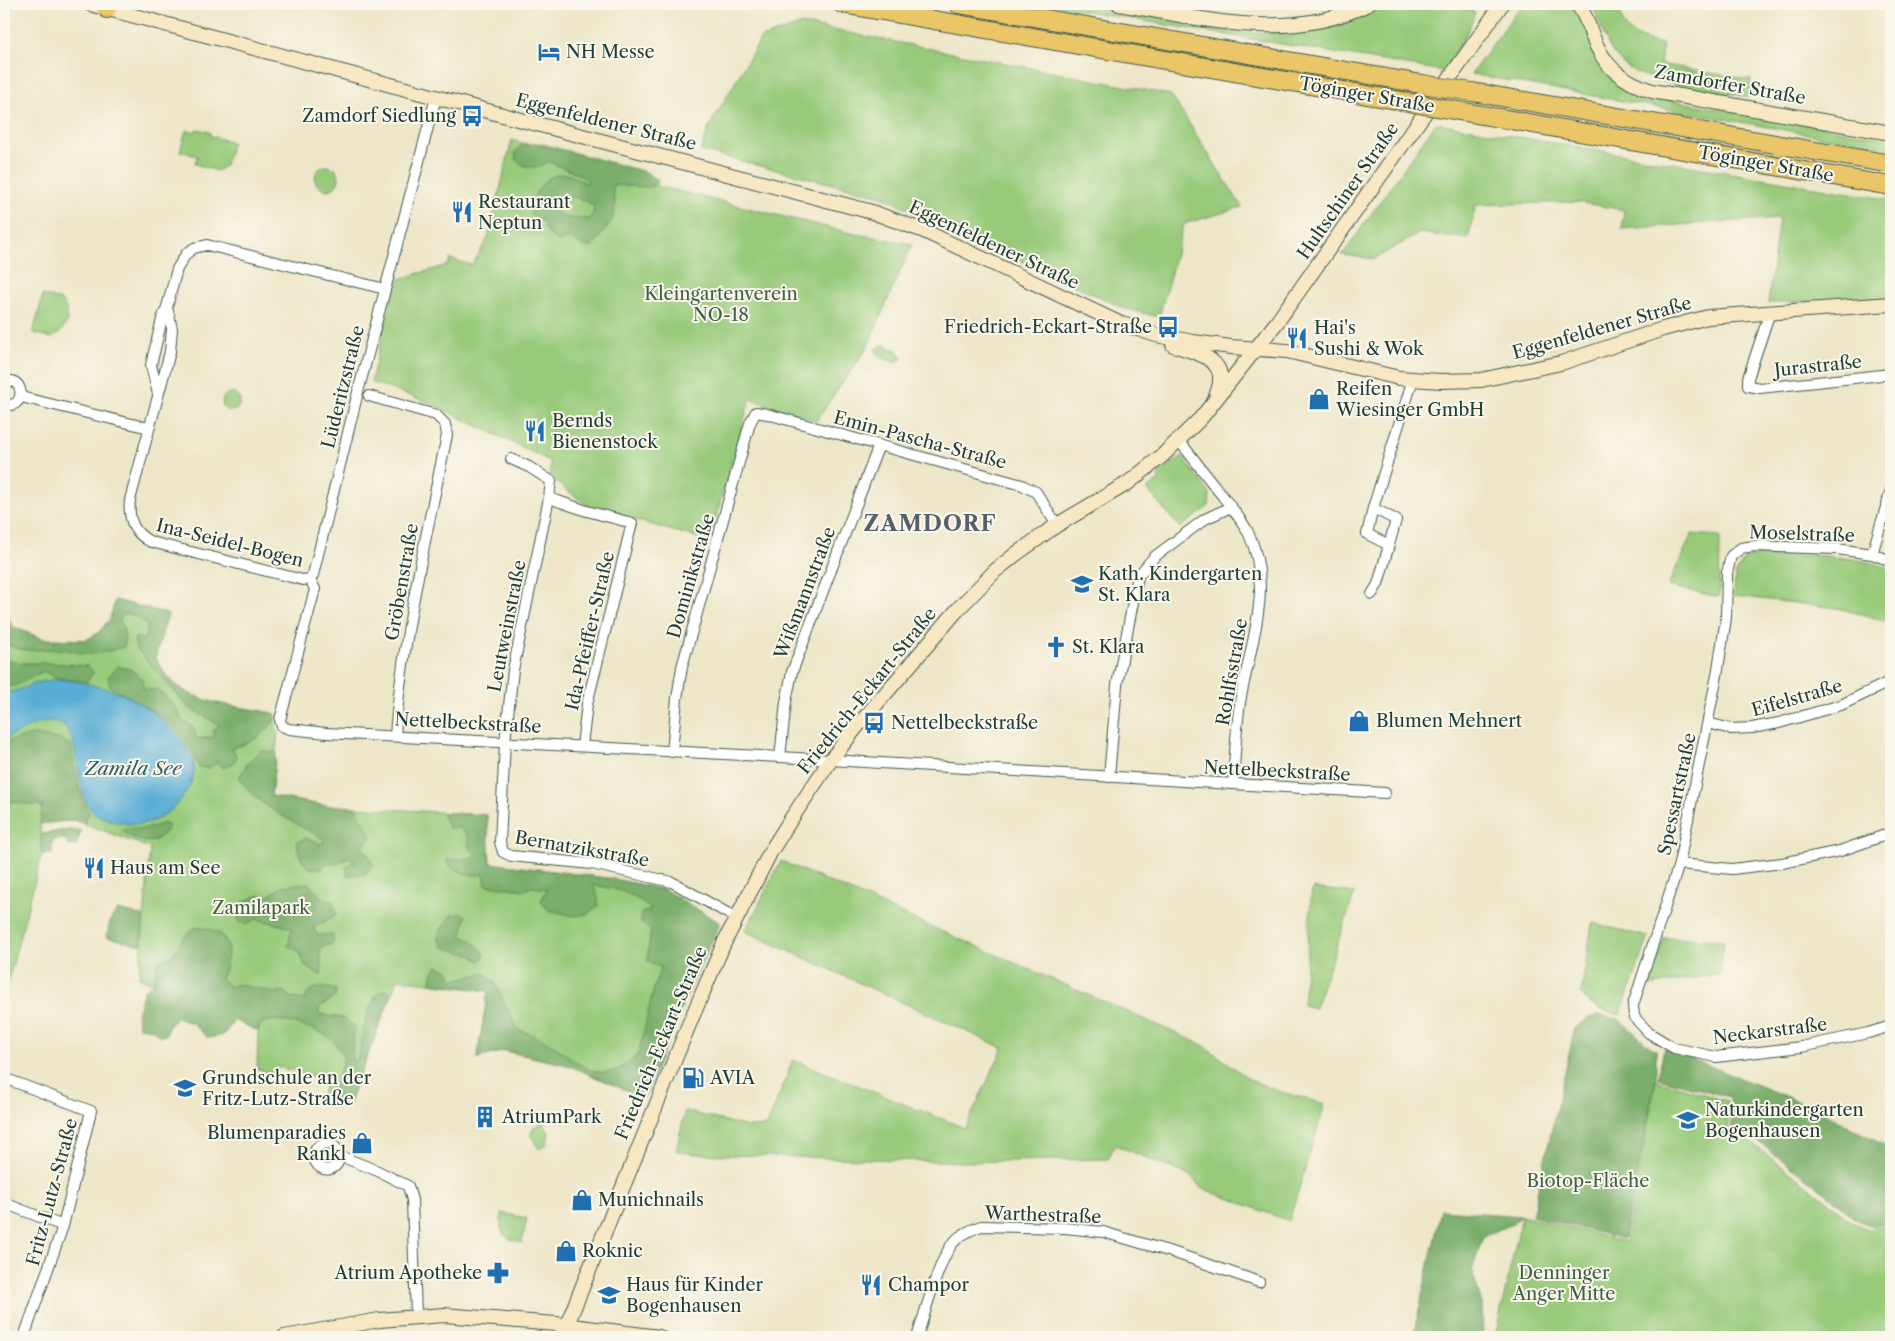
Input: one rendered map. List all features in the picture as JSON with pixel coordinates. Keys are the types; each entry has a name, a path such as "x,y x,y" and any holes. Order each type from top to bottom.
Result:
{"highway":[{"name":"Töginger Straße","path":"842,4 1891,186"},
{"name":"Töginger Straße","path":"958,4 1891,164"}],"street":[{"path":"1119,4 1242,25 1273,26 1315,22 1368,4"},
{"name":"Hultschiner Straße","path":"1257,349 1502,4"},
{"name":"Zamdorfer Straße","path":"1577,4 1584,13 1596,46 1606,63 1625,80 1652,91 1891,133"},
{"name":"Eggenfeldener Straße","path":"100,5 436,97 778,186 881,215 932,235 1119,323 1147,333 1193,342 1287,351 1363,370 1413,379 1481,380 1493,378 1562,363 1708,316 1833,310 1891,304"},
{"name":"Lüderitzstraße","path":"291,684 315,589 310,579 313,574 436,97"},
{"name":"Ina-Seidel-Bogen","path":"158,394 151,365 162,319 168,307 180,261 194,248 202,245 222,248 385,289"},
{"name":"Ina-Seidel-Bogen","path":"168,307 172,339 129,509 132,524 140,535 151,542 303,580 310,579"},
{"name":"Jurastraße","path":"1770,312 1748,378 1748,386 1760,388 1891,374"},
{"path":"1147,333 1156,339 1207,358 1217,365 1220,381 1214,402"},
{"name":"Friedrich-Eckart-Straße","path":"565,1331 690,1022 736,918 786,825 830,761 854,730 959,608 995,571 1057,526 1128,483 1179,441 1257,349"},
{"path":"1389,545 1367,534 1373,508 1413,379"},
{"path":"4,382 12,381 21,390 21,397 12,405 4,404"},
{"name":"Gröbenstraße","path":"370,396 436,415 445,424 447,435 416,588 397,704 395,735"},
{"path":"21,397 148,428"},
{"name":"Emin-Pascha-Straße","path":"756,412 1022,484 1036,492 1057,526"},
{"name":"Dominikstraße","path":"672,752 682,667 750,423 756,412"},
{"name":"Rohlfsstraße","path":"1179,441 1248,532 1256,557 1261,592 1259,615 1241,698 1233,784"},
{"name":"Wißmannstraße","path":"780,757 786,702 792,672 879,445"},
{"path":"512,460 529,467 551,482 549,498"},
{"path":"1872,554 1891,490"},
{"name":"Ida-Pfeiffer-Straße","path":"549,498 632,523 588,704 582,746"},
{"name":"Leutweinstraße","path":"503,852 500,842 505,742 513,670 549,498"},
{"path":"1109,777 1117,685 1138,576 1154,557 1205,520 1230,507"},
{"path":"1372,594 1378,584 1396,520 1373,508"},
{"name":"Moselstraße","path":"1726,573 1731,556 1740,548 1755,546 1837,549 1872,554 1891,561"},
{"name":"Spessartstraße","path":"1634,1017 1633,1005 1679,864 1708,723 1726,618 1726,573"},
{"name":"Eifelstraße","path":"1708,723 1731,729 1752,728 1779,723 1841,705 1891,681"},
{"name":"Nettelbeckstraße","path":"291,684 280,720 282,726 289,729 327,733 395,735 780,757 1385,794"},
{"path":"1679,864 1732,869 1782,863 1840,851 1891,833"},
{"name":"Bernatzikstraße","path":"503,852 511,856 592,864 672,882 736,918"},
{"name":"Neckarstraße","path":"1634,1017 1649,1033 1674,1048 1716,1057 1801,1047 1868,1033 1891,1026"},
{"name":"Fritz-Lutz-Straße","path":"4,1078 91,1112 63,1226 24,1337"},
{"path":"340,1156 378,1171 408,1186 412,1200 416,1316"},
{"path":"4,1203 63,1226"},
{"name":"Warthestraße","path":"917,1337 944,1260 953,1242 969,1230 980,1226 1066,1228 1103,1232 1175,1253 1259,1282"},
{"path":"284,1337 379,1320 416,1316 472,1316 565,1331 659,1337"}],"green space":[{"path":"1042,4 1081,4 1245,32 1265,33 1296,32 1314,29 1338,23 1382,4 1475,4 1471,10 1475,13 1465,37 1443,71"},
{"path":"1522,4 1569,4 1573,6 1615,79 1633,92 1891,139 1891,149 1471,74"},
{"path":"1591,4 1619,4 1620,14 1627,29 1645,40 1663,44 1660,64 1751,80 1749,97 1679,86 1643,75 1629,68 1613,53"},
{"path":"802,24 1171,95 1242,207 1184,224 1159,317 1123,308 881,196 701,151 709,127 761,38"},
{"path":"1436,123 1891,200 1891,299 1768,303 1779,218 1622,229 1624,210 1578,202 1476,205 1468,239 1420,233 1374,259 1342,255"},
{"path":"199,129 209,132 211,136 232,142 225,166 217,171 195,164 197,156 180,151 186,130 193,132"},
{"name":"Kleingartenverein NO-18","path":"512,140 658,179 657,186 851,233 912,244 867,348 816,421 750,399 709,541 589,507 551,478 550,461 430,403 371,382 391,300 399,279 448,265 450,259 472,265 488,238"},
{"path":"538,143 646,172 655,179 654,186 613,185 615,211 607,227 592,247 587,247 569,239 560,242 548,234 543,221 534,218 530,213 536,193 545,181 557,175 569,175 586,183 589,181 548,162 536,167 524,165 516,160 515,153 521,146","holes":["574,197 593,205 594,213 588,219 567,218 555,212 558,205 564,199"]},
{"path":"327,166 332,167 338,173 338,183 332,189 327,190 322,189 316,183 315,178 316,173 322,167"},
{"path":"43,295 61,300 66,308 68,321 60,333 51,338 33,333"},
{"path":"883,345 897,350 902,359 894,362 879,357 875,349"},
{"path":"227,393 235,393 240,398 238,409 227,411 222,406 222,398"},
{"path":"1182,456 1210,494 1209,506 1180,528 1147,489 1159,480 1158,474"},
{"path":"1692,534 1720,536 1719,597 1668,586"},
{"path":"1763,554 1844,558 1860,560 1891,569 1891,622 1837,608 1734,596 1735,575 1745,558"},
{"name":"Zamilapark","path":"115,600 168,614 155,658 169,678 181,689 220,704 276,714 275,722 278,734 271,796 321,805 487,815 490,863 614,879 665,890 678,1016 644,1098 568,1065 505,1051 477,1058 488,991 398,979 348,1105 321,1099 326,1080 278,1067 276,1074 257,1069 258,1031 139,977 150,848 74,820 40,824 42,854 4,997 4,610 13,627 43,639 86,640 99,632 110,619"},
{"path":"115,600 168,614 155,658 169,678 181,689 220,704 276,714 270,726 259,736 245,744 232,748 237,757 232,764 224,768 218,763 209,768 199,767 187,742 180,733 152,710 110,687 108,677 117,666 132,670 143,680 142,687 148,690 157,689 175,706 182,720 193,727 197,739 214,737 213,731 219,725 188,707 136,648 134,639 137,637 144,639 147,625 131,614 124,614 120,620 125,634 124,647 98,653 87,654 60,649 26,650 18,649 4,642 4,610 13,627 43,639 86,640 99,632 110,619"},
{"path":"4,658 18,663 88,666 93,672 87,682 54,677 44,671 15,686 4,687"},
{"path":"33,735 59,739 71,745 79,787 89,813 84,824 74,820 40,824 42,806 4,801 4,742"},
{"path":"261,751 276,752 271,796 321,805 355,807 371,838 362,847 370,857 373,866 365,874 347,876 346,867 354,862 350,858 336,864 327,863 321,869 308,868 300,857 297,842 306,838 322,844 324,839 266,805 246,788 239,778 247,764"},
{"path":"442,813 487,815 490,863 614,879 665,890 720,923 644,1098 568,1065 505,1051 477,1058 488,991 431,983 432,974 437,966 450,971 452,980 484,973 493,980 518,1030 545,1041 575,1062 591,1070 607,1072 616,1070 637,1057 661,967 647,960 651,930 641,923 641,913 651,910 631,895 593,885 598,897 598,906 587,914 574,916 548,910 541,901 547,889 532,887 524,890 486,885 484,874 469,875 448,864 447,860 472,858 475,854 469,848 468,838 461,828 449,828"},
{"path":"164,823 169,826 159,838 153,841 141,841 122,831 126,827 136,829"},
{"path":"73,829 81,831 76,846 67,845 65,839 54,840 52,843 52,854 42,854 41,834"},
{"path":"781,861 1203,1045 1252,1081 1325,1104 1289,1221 1201,1188 1191,1176 1115,1145 1108,1159 965,1162 695,1154 676,1151 685,1111 748,1127 767,1126 793,1060 965,1128 1003,1048 745,931"},
{"path":"308,883 321,897 333,902 336,915 314,927 317,935 332,934 334,940 332,945 326,945 320,950 321,976 305,966 298,950 288,946 292,928 255,919 246,925 238,921 241,903 257,896 268,896 282,886"},
{"path":"1312,888 1355,893 1315,1008 1303,1005"},
{"path":"118,910 143,916 141,945 106,937 111,919"},
{"path":"461,913 466,916 462,936 478,946 485,956 480,961 471,955 443,947 438,936 451,915"},
{"path":"1592,923 1649,937 1620,1015 1593,1005 1581,993"},
{"path":"195,927 216,931 225,939 228,951 226,967 221,978 230,987 239,984 276,993 280,991 286,992 289,997 305,1000 313,989 326,988 336,990 335,997 319,1008 319,1014 342,1018 354,1025 352,1059 355,1063 360,1051 366,1019 377,994 385,990 392,993 348,1105 330,1101 344,1059 342,1054 326,1035 309,1028 289,1022 271,1021 265,1022 258,1031 234,1020 224,1035 208,1038 192,1023 176,1018 168,1027 166,1035 160,1036 152,1029 139,1027 137,1014 144,990 153,983 158,963 175,953 182,939"},
{"path":"1664,938 1724,940 1720,974 1649,986"},
{"name":"Biotop-Fläche","path":"1598,1015 1619,1019 1656,1050 1656,1077 1624,1239 1532,1216 1575,1028 1587,1019"},
{"path":"1664,1048 1815,1108 1891,1149 1891,1223 1873,1226 1854,1219 1841,1205 1752,1137 1732,1131 1730,1097 1658,1078"},
{"name":"Denninger Anger Mitte","path":"1656,1080 1727,1101 1729,1135 1748,1140 1851,1222 1869,1229 1887,1226 1891,1229 1891,1337 1495,1337 1522,1216 1626,1242"},
{"path":"543,1122 549,1133 547,1144 539,1149 531,1136 533,1128"},
{"path":"1441,1210 1522,1216 1513,1224 1483,1236 1472,1271 1482,1304 1483,1337 1413,1337"},
{"path":"502,1213 527,1218 522,1243 510,1239 503,1233 501,1225"}],"water":[{"name":"Zamila See","path":"57,679 108,689 124,695 155,714 183,741 193,762 194,772 186,792 170,811 152,821 138,824 118,822 95,813 87,804 79,777 74,747 70,734 63,725 47,721 28,727 4,739 4,692 15,691 36,683"}],"place":[{"name":"NH Messe","path":"549,52"},
{"name":"Zamdorf Siedlung","path":"472,116"},
{"name":"Restaurant Neptun","path":"462,212"},
{"name":"Friedrich-Eckart-Straße","path":"1168,327"},
{"name":"Hai's Sushi & Wok","path":"1297,338"},
{"name":"Reifen Wiesinger GmbH","path":"1319,399"},
{"name":"Bernds Bienenstock","path":"535,431"},
{"name":"Kath. Kindergarten St. Klara","path":"1082,584"},
{"name":"St. Klara","path":"1056,647"},
{"name":"Blumen Mehnert","path":"1359,721"},
{"name":"Nettelbeckstraße","path":"874,723"},
{"name":"Haus am See","path":"94,868"},
{"name":"AVIA","path":"693,1078"},
{"name":"Grundschule an der Fritz-Lutz-Straße","path":"185,1088"},
{"name":"AtriumPark","path":"485,1117"},
{"name":"Naturkindergarten Bogenhausen","path":"1688,1120"},
{"name":"Blumenparadies Rankl","path":"362,1143"},
{"name":"Munichnails","path":"582,1200"},
{"name":"Roknic","path":"566,1251"},
{"name":"Atrium Apotheke","path":"498,1273"},
{"name":"Champor","path":"871,1285"},
{"name":"Haus für Kinder Bogenhausen","path":"609,1295"}],"district":[{"name":"ZAMDORF","path":"930,523"}]}
